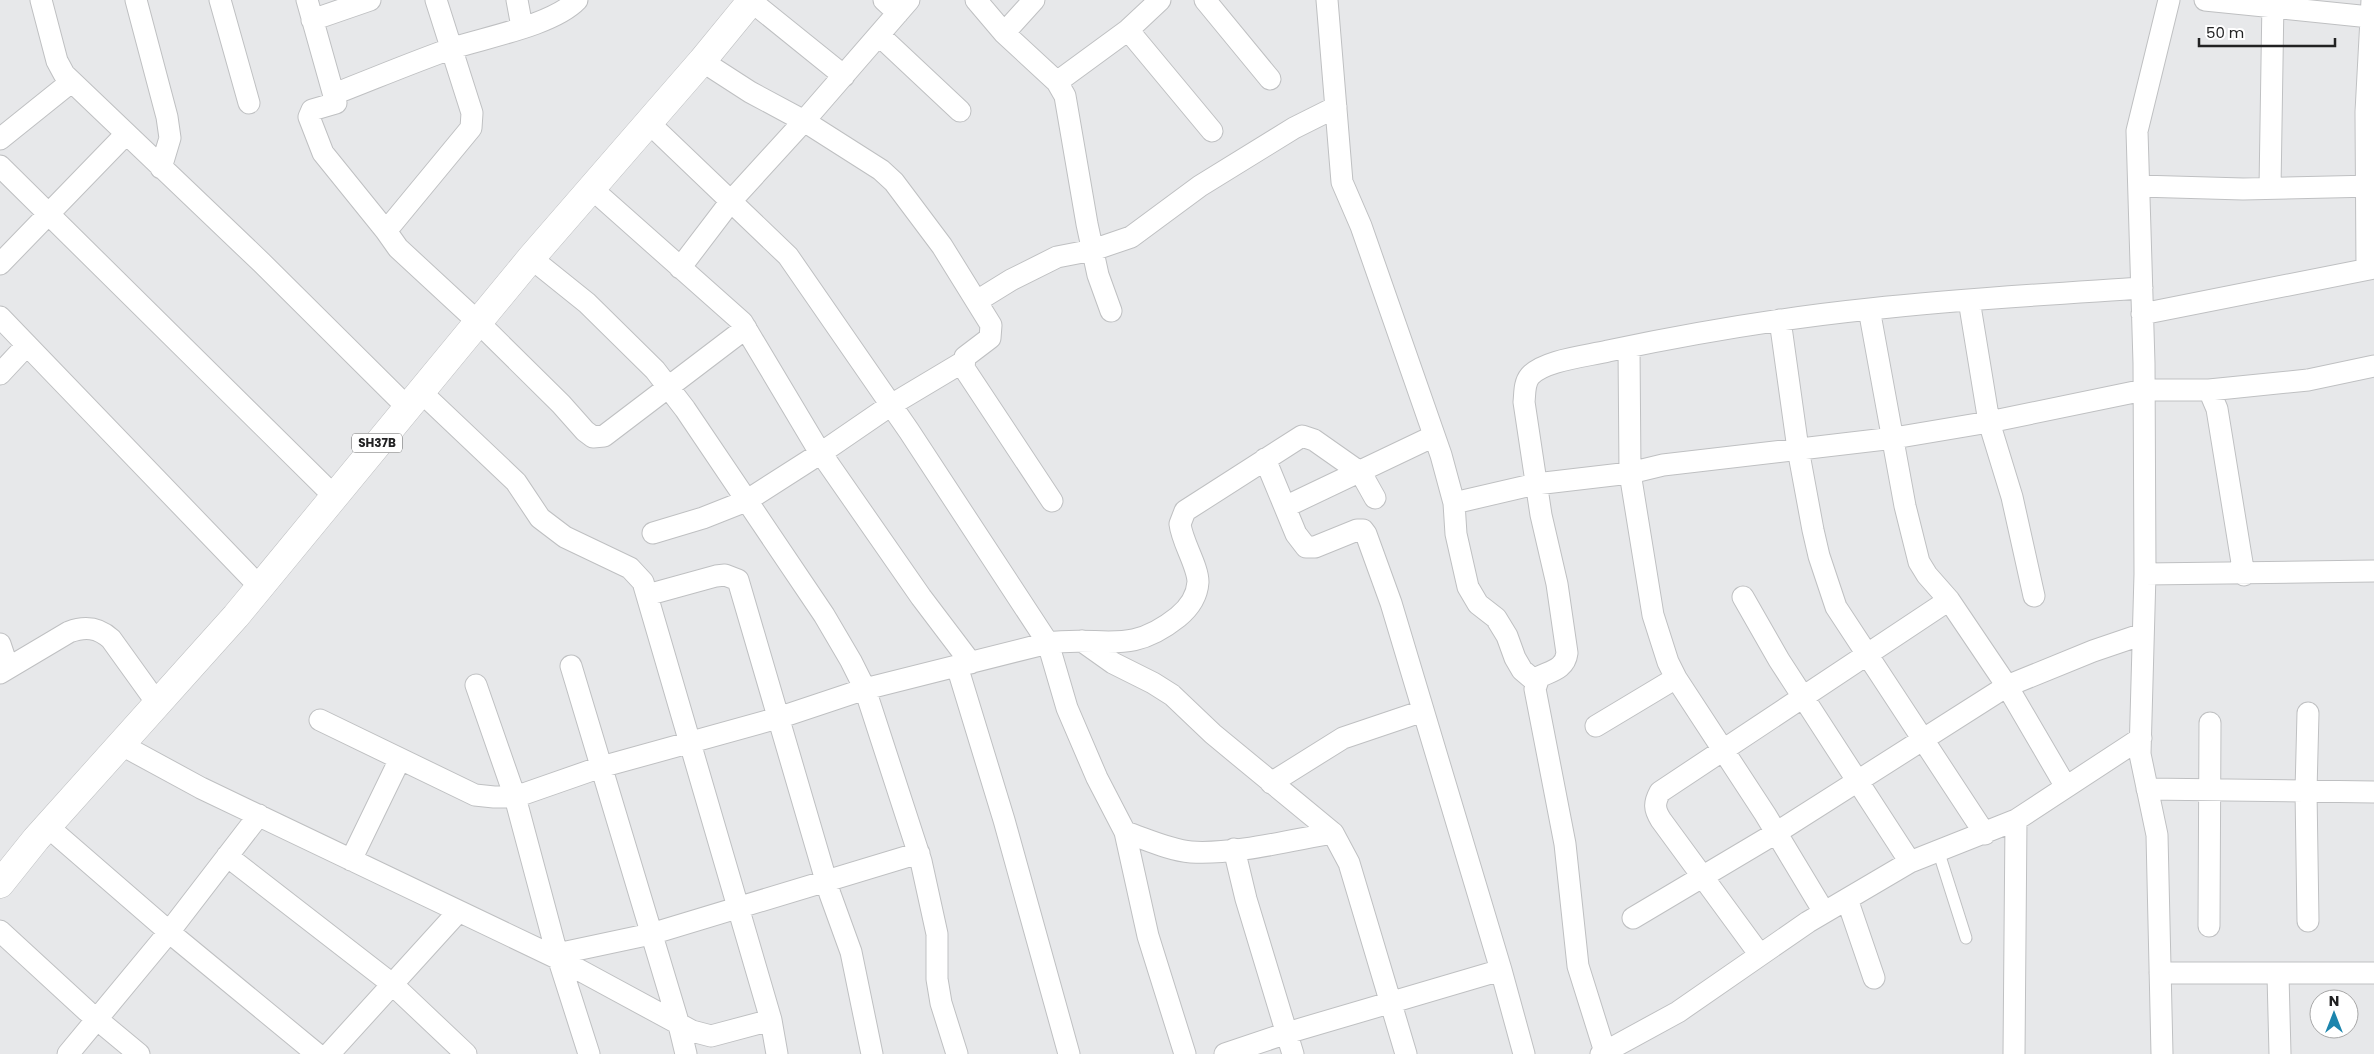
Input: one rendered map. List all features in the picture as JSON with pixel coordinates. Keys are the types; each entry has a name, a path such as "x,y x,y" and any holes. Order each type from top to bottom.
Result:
{"main road":[{"name":"SH37B","path":"0,884 47,826 236,616 531,258 702,60 746,2"}],"street":[{"path":"41,0 57,61 71,82 262,263 414,399 516,482 540,518 565,537 630,568 642,582 740,908 771,1020 777,1054"},
{"path":"136,0 167,117 170,138 161,168"},
{"path":"220,0 249,103"},
{"path":"370,0 310,10 336,103 312,110 309,114 323,153 398,248 478,322 593,437 604,436 667,386 746,328"},
{"path":"386,231 471,128 472,113 436,0"},
{"path":"517,0 522,27"},
{"path":"334,94 451,49 522,27 564,11 577,0"},
{"path":"976,0 1004,33 1057,82 1065,96 1069,109 1087,224 1098,275 1111,311"},
{"path":"1004,33 1034,0"},
{"path":"1057,82 1128,30 1160,0"},
{"path":"1205,0 1270,79"},
{"path":"1327,0 1342,182 1361,226 1434,436 1454,503 1456,534 1468,586 1478,604 1500,624 1522,670 1536,682"},
{"path":"2162,1054 2156,835 2140,754 2145,574 2144,390 2137,131 2169,0"},
{"path":"2142,314 2371,269 2371,186 2366,112 2371,8 2205,0"},
{"path":"746,2 844,76"},
{"path":"680,268 731,201 880,36 897,4"},
{"path":"2270,188 2273,4"},
{"path":"1128,30 1212,131"},
{"path":"880,36 960,111"},
{"path":"653,533 704,518 746,501 891,405 963,362 965,357 990,338 992,332 991,325 942,246 894,182 874,165 804,121 750,92 702,60"},
{"path":"0,139 71,82"},
{"path":"977,301 1011,280 1057,257 1093,250 1131,237 1200,186 1294,128 1336,107"},
{"path":"649,123 788,256 891,405 1048,643 1067,708 1097,778 1125,832 1148,936 1185,1054"},
{"path":"0,264 126,134"},
{"path":"0,166 334,496"},
{"path":"2139,186 2270,188 2371,186"},
{"path":"591,188 742,322 821,453 921,597 964,665 1068,1054"},
{"path":"531,258 587,303 655,370 685,409 824,615 851,661 865,689 919,853 937,934 937,979 941,1003 957,1054"},
{"path":"2141,738 2016,820 1985,834 1910,862 1824,912 1678,1012 1603,1053 1578,966 1565,844 1535,689 1538,677 1560,668 1564,664 1567,653 1557,584 1536,484 1524,402 1525,388 1529,377 1538,370 1556,363 1629,347 1780,320 1869,309 1969,300 2142,288"},
{"path":"1969,300 1989,422 2012,497 2034,596"},
{"path":"1869,309 1906,506 1919,562 1926,575 1949,600 2007,686 2066,787"},
{"path":"0,317 260,586"},
{"path":"1780,320 1798,449 1813,530 1828,586 1836,606 1985,834"},
{"path":"0,374 27,345"},
{"path":"1629,347 1630,473 1653,615 1668,662 1676,678 1776,833 1824,912"},
{"path":"963,362 964,368 1052,501"},
{"path":"1454,503 1536,484 1630,473 1663,466 1894,438 1989,422 2144,390 2209,390 2308,380 2374,366"},
{"path":"2209,390 2217,409 2244,575"},
{"path":"320,720 475,795 494,798 515,797 601,767 778,718 865,689 1048,643 1082,641 1114,643 1139,640 1162,630 1186,610 1196,595 1198,580 1181,530 1181,518 1185,511 1295,438 1308,436 1361,473 1375,498"},
{"path":"1284,507 1361,473 1434,436"},
{"path":"1265,458 1296,534 1306,547 1315,547 1356,530 1363,530 1366,534 1391,603 1501,970 1524,1054"},
{"path":"2145,574 2244,575 2374,571"},
{"path":"647,595 716,576 725,575 738,580 826,880 851,952 872,1054"},
{"path":"1743,597 1804,698 1910,862"},
{"path":"1760,955 1655,810 1655,801 1660,792 1868,656 1949,600"},
{"path":"0,644 4,671 69,632 80,628 91,628 103,632 111,639 157,703"},
{"path":"1633,918 1702,875 1776,833 2007,686 2093,651 2143,634"},
{"path":"1082,641 1113,663 1153,683 1172,696 1212,734 1333,833 1349,864 1406,1054"},
{"path":"571,666 679,1025 686,1054"},
{"path":"1596,726 1676,678"},
{"path":"476,685 515,797 558,957 589,1054"},
{"path":"1271,783 1343,738 1423,711"},
{"path":"2308,713 2306,791 2308,921"},
{"path":"2209,926 2210,723"},
{"path":"120,744 258,815 458,912 558,957 692,1032 711,1036 771,1020"},
{"path":"351,860 400,759"},
{"path":"2147,789 2374,792"},
{"path":"68,1054 169,932 258,815"},
{"path":"2014,1054 2016,820"},
{"path":"47,826 169,932 316,1054"},
{"path":"1125,832 1168,847 1191,852 1234,849 1333,833"},
{"path":"1234,849 1293,1054"},
{"path":"558,957 651,934 919,853"},
{"path":"227,856 392,984 466,1054"},
{"path":"1847,899 1874,978"},
{"path":"329,1054 458,912"},
{"path":"0,931 138,1054"},
{"path":"1226,1054 1287,1033 1501,970"},
{"path":"2160,973 2374,973"},
{"path":"2278,974 2280,1054"}],"lane":[{"path":"1938,850 1966,938"}]}
